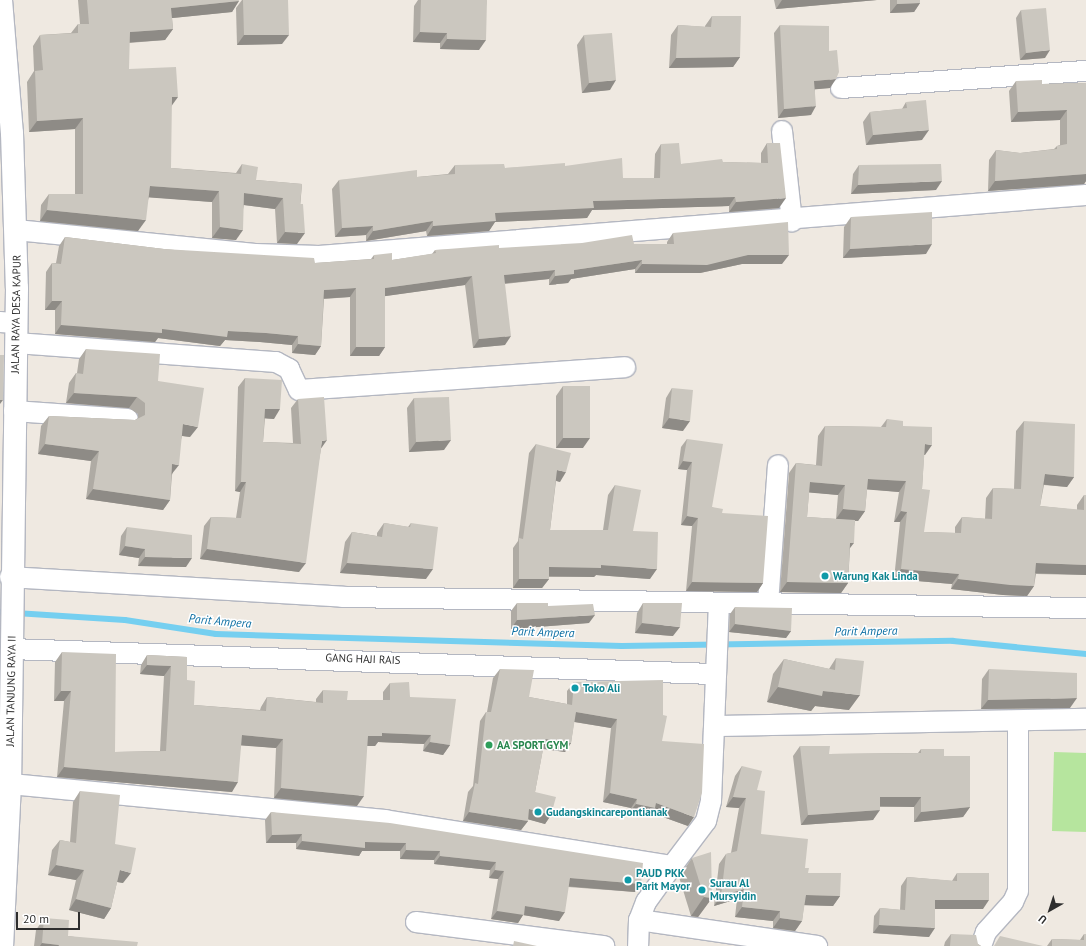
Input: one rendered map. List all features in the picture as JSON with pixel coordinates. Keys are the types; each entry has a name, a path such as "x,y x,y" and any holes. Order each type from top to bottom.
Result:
{"street":[{"name":"JALAN RAYA DESA KAPUR","path":"1,0 6,133 16,230 11,329 14,411 9,635"},
{"path":"841,88 1086,72"},
{"path":"782,131 792,221"},
{"path":"16,230 255,254 311,256 792,221 1086,195"},
{"path":"11,329 276,362 289,369 299,390 625,367"},
{"path":"14,411 128,419"},
{"path":"768,604 778,465"},
{"path":"10,580 342,597 719,604 1086,608"},
{"path":"638,946 639,920 646,902 706,821 711,801 716,726 715,667 719,604"},
{"name":"GANG HAJI RAIS","path":"9,635 715,667"},
{"name":"JALAN TANJUNG RAYA II","path":"2,946 9,635"},
{"path":"716,726 1086,719"},
{"path":"981,946 986,932 1013,902 1018,891 1018,721"},
{"path":"5,783 408,823 672,866"},
{"path":"639,920 817,946"},
{"path":"416,922 604,946"}],"green space":[{"path":"1054,752 1086,753 1086,832 1052,831"}],"building":[{"path":"87,0 239,0 171,8 173,29 130,32 129,69 176,67 178,97 172,97 171,168 241,174 242,164 258,167 256,180 302,184 300,204 303,204 305,233 285,232 283,198 244,193 243,230 220,227 219,191 150,186 146,220 47,210 49,194 83,194 83,118 37,121 35,71 43,70 40,35 78,33 78,24 89,24"},
{"path":"243,0 288,0 289,35 244,35"},
{"path":"421,0 487,0 486,40 447,39 447,33 420,32"},
{"path":"897,0 920,0 920,3 897,4"},
{"path":"1046,8 1050,50 1026,53 1021,10"},
{"path":"712,16 741,16 740,57 676,58 678,25 711,27"},
{"path":"780,25 829,26 829,51 837,50 839,72 836,79 814,81 816,106 784,109"},
{"path":"612,33 616,80 589,83 584,35"},
{"path":"1042,80 1042,84 1086,83 1086,174 995,181 996,150 1020,153 1057,149 1057,146 1067,144 1067,110 1018,112 1016,81"},
{"path":"926,100 929,130 873,135 870,112 907,108 906,102"},
{"path":"679,143 681,164 722,159 723,162 768,163 767,143 780,143 786,198 736,202 735,197 593,201 594,208 495,213 496,221 433,226 433,221 373,231 373,226 342,228 339,180 417,170 417,177 455,174 455,165 504,164 505,168 565,163 565,166 622,158 623,178 660,178 661,144"},
{"path":"941,164 942,181 858,185 859,165"},
{"path":"932,212 932,244 850,249 851,217"},
{"path":"788,222 789,255 748,255 707,265 642,264 642,260 574,270 574,274 555,276 555,270 504,275 511,336 479,339 472,276 385,288 385,347 356,347 356,288 324,290 321,346 298,344 298,336 266,333 228,331 227,337 162,329 162,333 61,325 62,301 52,301 52,263 61,264 65,237 164,249 314,258 315,263 374,259 374,255 392,253 392,260 436,253 435,250 499,245 499,248 582,243 632,235 634,244 674,244 673,233"},
{"path":"86,349 160,354 158,381 204,388 198,427 183,424 179,465 172,464 170,500 93,489 99,451 45,444 49,416 135,420 145,415 145,403 137,397 74,393 76,373 83,374"},
{"path":"0,355 4,355 3,400 0,400"},
{"path":"245,378 282,380 280,409 265,409 263,442 301,444 298,399 324,397 327,440 322,441 306,563 207,549 211,517 241,518 246,482 241,482"},
{"path":"563,386 590,386 590,438 563,438"},
{"path":"672,388 693,390 690,421 669,418"},
{"path":"449,397 451,440 416,442 414,398"},
{"path":"887,419 903,421 903,426 932,427 932,445 925,444 922,489 930,490 924,532 961,533 962,517 992,519 993,488 1021,489 1024,421 1075,424 1074,477 1045,474 1040,506 1084,510 1084,495 1086,495 1086,565 1036,563 1034,586 1010,585 958,579 959,574 901,569 907,512 901,511 906,481 868,479 865,511 843,509 845,485 810,482 807,517 855,520 854,543 850,543 848,583 787,582 796,463 822,466 825,426 886,427"},
{"path":"687,439 723,444 712,507 723,509 722,513 768,516 763,583 692,582 698,518 687,516 692,462 683,461"},
{"path":"536,444 571,453 566,472 557,470 550,530 608,530 615,485 641,490 633,531 658,532 657,569 601,565 601,568 549,567 549,579 519,579 519,538 523,539"},
{"path":"384,523 410,527 411,523 438,527 433,569 347,563 352,532 382,537"},
{"path":"127,527 192,535 192,558 145,557 145,549 125,546"},
{"path":"517,603 548,603 548,606 593,604 595,615 517,620"},
{"path":"643,603 682,603 680,627 642,623"},
{"path":"735,607 792,608 791,631 735,624"},
{"path":"62,652 116,654 115,752 166,751 171,666 147,665 147,655 187,657 187,680 195,681 194,705 266,711 267,697 323,703 323,690 348,691 347,700 390,700 390,683 409,682 410,697 456,699 450,745 430,742 431,735 382,733 382,736 368,736 364,796 281,788 283,739 242,735 238,782 64,767 71,691 61,691"},
{"path":"836,658 864,661 860,695 823,691 822,696 778,687 784,659 835,670"},
{"path":"500,669 534,670 529,697 572,705 574,682 663,680 663,715 667,716 662,741 704,744 702,793 694,817 656,803 655,808 636,804 637,799 610,793 617,719 576,712 571,743 545,739 535,792 556,797 551,815 529,809 528,821 469,812 475,783 478,784 486,712 491,712"},
{"path":"989,669 1077,673 1077,698 988,700"},
{"path":"800,746 830,746 829,754 921,753 921,749 944,749 944,756 970,756 970,807 921,812 921,797 880,797 880,810 808,815"},
{"path":"742,766 762,771 757,790 765,791 761,834 808,839 805,868 809,868 808,873 841,873 840,896 806,895 802,921 780,918 780,911 742,907 744,889 721,896 726,854 737,851 746,798 733,797"},
{"path":"80,791 120,795 115,844 136,848 131,873 120,870 111,908 76,899 84,870 56,865 60,840 76,843"},
{"path":"271,812 390,823 643,863 641,884 570,878 565,912 525,906 524,915 497,911 504,871 495,870 496,862 440,856 440,851 406,850 406,843 365,842 365,848 302,841 302,834 272,835"},
{"path":"711,852 712,898 704,897 692,858"},
{"path":"957,873 989,873 989,900 935,900 935,928 879,925 880,908 905,910 907,877 957,881"},
{"path":"44,918 69,920 68,936 138,942 137,946 59,946 42,943"},
{"path":"951,934 976,935 978,944 981,946 950,946"},
{"path":"1084,934 1086,934 1086,946 1052,946 1052,939 1084,940"},
{"path":"1000,936 1043,946 994,946"},
{"path":"514,941 537,946 513,946"}],"waterway":[{"name":"Parit Ampera","path":"0,612 125,620 216,634 622,646 953,641 1086,654"}],"place":[{"name":"Warung Kak Linda","path":"825,576"},
{"name":"Toko Ali","path":"575,688"},
{"name":"AA SPORT GYM","path":"489,745"},
{"name":"Gudangskincarepontianak","path":"538,812"},
{"name":"PAUD PKK Parit Mayor","path":"628,880"},
{"name":"Surau Al Mursyidin","path":"702,890"}]}
